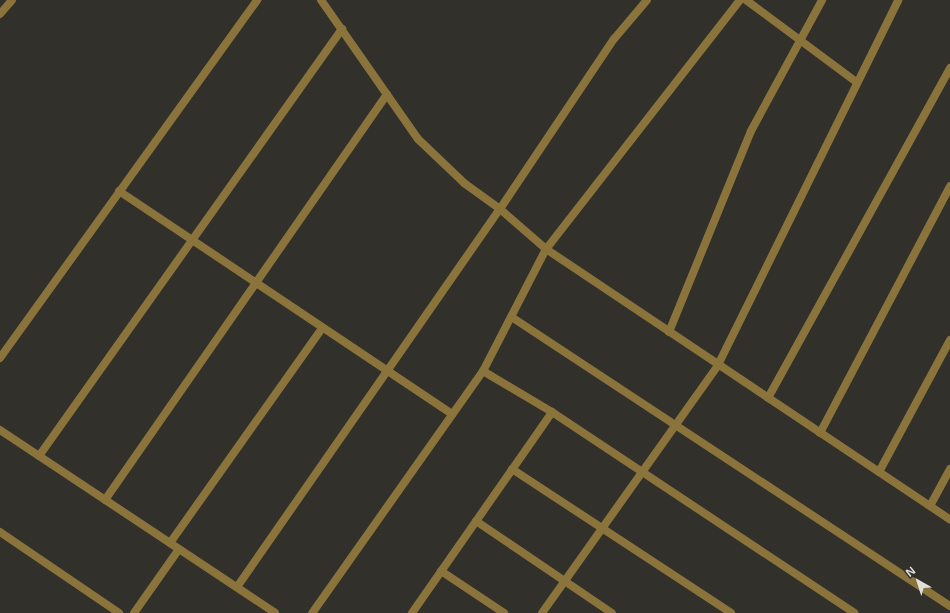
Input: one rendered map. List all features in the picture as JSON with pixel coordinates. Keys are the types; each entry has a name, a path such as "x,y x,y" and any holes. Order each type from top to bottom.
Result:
{"street":[{"path":"0,14 12,0"},
{"path":"0,358 257,0"},
{"path":"322,0 418,139 446,168 500,209 546,249 950,519"},
{"path":"237,588 500,209 614,39 647,0"},
{"path":"312,613 483,371 513,318 546,249 740,0"},
{"path":"746,0 855,81"},
{"path":"669,332 751,131 802,43 822,0"},
{"path":"542,613 601,527 718,365 855,81 898,0"},
{"path":"39,456 342,29"},
{"path":"768,398 950,68"},
{"path":"105,500 387,95"},
{"path":"820,433 950,186"},
{"path":"119,191 452,414"},
{"path":"513,318 677,423 950,606"},
{"path":"170,543 322,328"},
{"path":"879,472 950,340"},
{"path":"483,371 552,412 854,613"},
{"path":"412,613 552,412"},
{"path":"0,430 275,613"},
{"path":"930,506 950,468"},
{"path":"512,469 731,613"},
{"path":"476,521 612,613"},
{"path":"0,532 119,613"},
{"path":"134,613 179,549"},
{"path":"442,571 504,613"}]}
